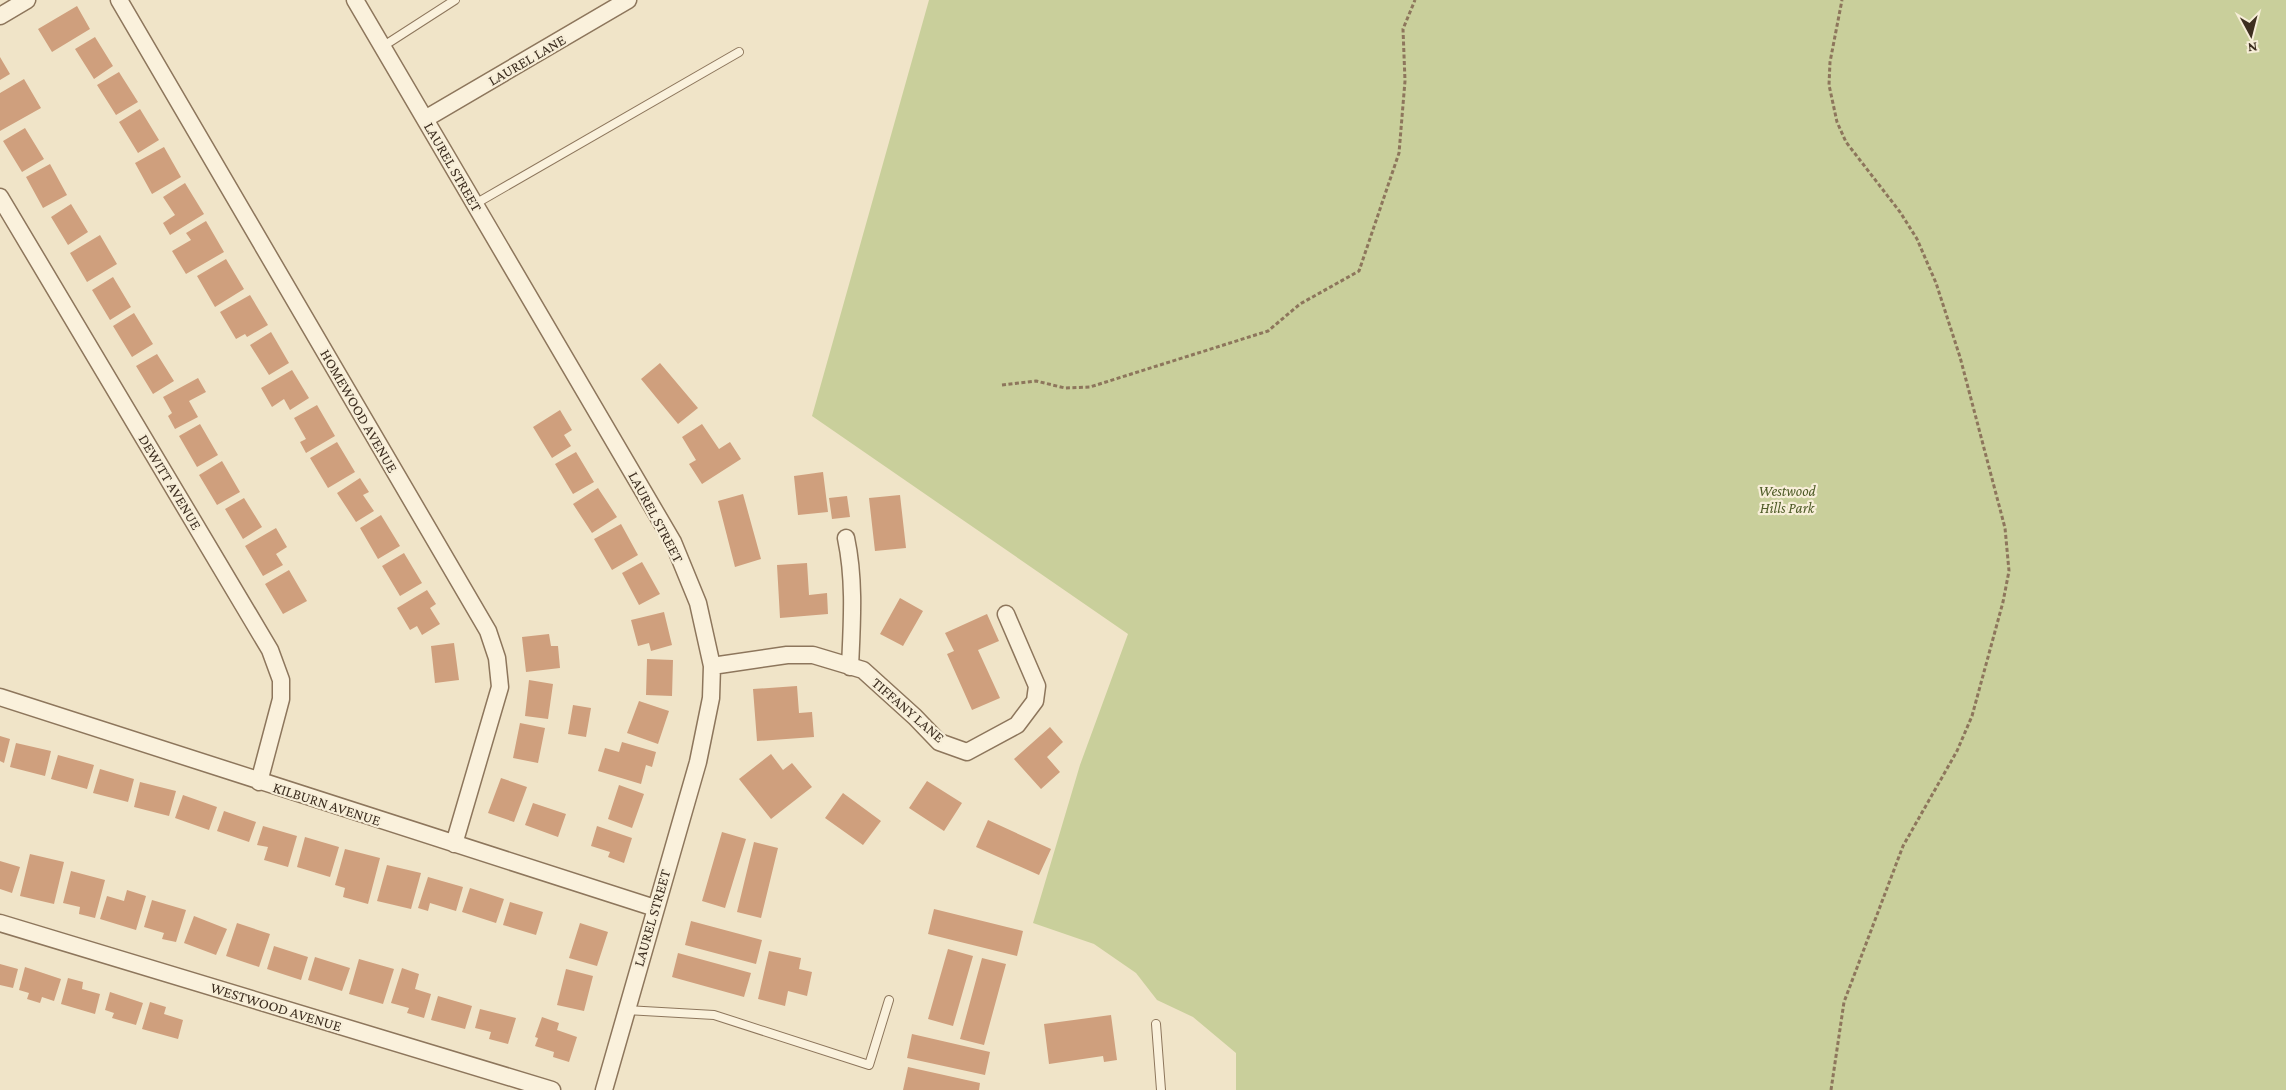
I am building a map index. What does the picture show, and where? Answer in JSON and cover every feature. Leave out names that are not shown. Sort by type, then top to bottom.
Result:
[{"type":"street","points":[[0,16],[27,0]]},
{"type":"street","name":"HOMEWOOD AVENUE","points":[[119,0],[488,631],[497,658],[500,687],[454,844]]},
{"type":"street","name":"LAUREL STREET","points":[[355,0],[673,542],[698,603],[712,666],[711,698],[698,762],[604,1090]]},
{"type":"street","name":"LAUREL LANE","points":[[425,119],[628,0]]},
{"type":"street","name":"DEWITT AVENUE","points":[[0,197],[270,650],[281,680],[281,698],[259,782]]},
{"type":"street","points":[[846,538],[852,565],[850,666]]},
{"type":"street","name":"TIFFANY LANE","points":[[712,666],[796,655],[813,655],[863,670],[915,717],[939,742],[967,752],[1017,725],[1035,701],[1037,686],[1006,614]]},
{"type":"street","name":"KILBURN AVENUE","points":[[0,697],[655,908]]},
{"type":"street","name":"WESTWOOD AVENUE","points":[[0,923],[552,1090]]},
{"type":"lane","points":[[382,46],[455,0]]},
{"type":"lane","points":[[475,204],[739,52]]},
{"type":"lane","points":[[626,1010],[714,1015],[869,1065],[889,1000]]},
{"type":"lane","points":[[1156,1024],[1161,1090]]},
{"type":"path","points":[[1002,385],[1036,381],[1065,388],[1090,387],[1268,331],[1300,304],[1359,271],[1400,153],[1405,81],[1403,29],[1415,0]]},
{"type":"path","points":[[1831,1090],[1844,1002],[1903,846],[1957,751],[1972,716],[2003,602],[2009,571],[2005,528],[1960,357],[1936,283],[1913,232],[1900,212],[1846,142],[1837,122],[1829,85],[1842,0]]},
{"type":"green space","name":"Westwood Hills Park","points":[[929,0],[2286,0],[2286,1090],[1236,1090],[1236,1053],[1193,1017],[1157,1000],[1136,973],[1094,944],[1033,923],[1080,765],[1128,634],[812,416]]},
{"type":"building","points":[[77,6],[90,29],[52,52],[38,29]]},
{"type":"building","points":[[95,37],[113,66],[94,79],[75,49]]},
{"type":"building","points":[[0,57],[10,74],[0,80]]},
{"type":"building","points":[[119,72],[138,102],[116,115],[97,85]]},
{"type":"building","points":[[24,79],[41,108],[0,131],[0,93]]},
{"type":"building","points":[[140,109],[159,140],[138,153],[119,122]]},
{"type":"building","points":[[25,128],[44,159],[22,172],[3,141]]},
{"type":"building","points":[[164,147],[181,177],[152,194],[135,163]]},
{"type":"building","points":[[50,164],[67,195],[43,208],[26,177]]},
{"type":"building","points":[[185,183],[204,214],[170,235],[163,223],[175,215],[163,197]]},
{"type":"building","points":[[71,204],[88,232],[68,245],[51,217]]},
{"type":"building","points":[[206,221],[224,252],[186,274],[172,251],[191,240],[186,233]]},
{"type":"building","points":[[100,235],[117,264],[87,282],[70,253]]},
{"type":"building","points":[[226,259],[244,289],[215,307],[197,276]]},
{"type":"building","points":[[113,277],[131,307],[110,320],[92,290]]},
{"type":"building","points":[[250,295],[268,325],[247,337],[245,334],[236,339],[220,312]]},
{"type":"building","points":[[134,313],[153,344],[132,357],[113,326]]},
{"type":"building","points":[[271,332],[289,363],[269,375],[250,345]]},
{"type":"building","points":[[157,354],[174,381],[153,394],[136,366]]},
{"type":"building","points":[[660,363],[698,408],[678,424],[641,379]]},
{"type":"building","points":[[292,370],[309,398],[290,410],[284,399],[272,407],[261,388]]},
{"type":"building","points":[[198,378],[206,392],[189,401],[198,417],[175,429],[168,416],[172,413],[163,397]]},
{"type":"building","points":[[317,405],[335,436],[306,453],[300,442],[306,439],[294,418]]},
{"type":"building","points":[[560,410],[572,430],[564,435],[571,446],[552,458],[533,427]]},
{"type":"building","points":[[200,424],[218,455],[197,467],[179,436]]},
{"type":"building","points":[[702,424],[719,449],[730,442],[741,459],[702,484],[689,464],[696,460],[682,437]]},
{"type":"building","points":[[337,442],[355,472],[328,488],[310,458]]},
{"type":"building","points":[[576,452],[594,482],[573,494],[555,464]]},
{"type":"building","points":[[222,461],[240,492],[217,505],[199,475]]},
{"type":"building","points":[[823,472],[828,512],[798,515],[794,476]]},
{"type":"building","points":[[360,478],[369,492],[363,495],[374,511],[356,522],[337,493]]},
{"type":"building","points":[[598,488],[617,517],[592,533],[573,504]]},
{"type":"building","points":[[743,494],[761,559],[735,567],[718,501]]},
{"type":"building","points":[[900,495],[906,548],[875,551],[869,498]]},
{"type":"building","points":[[847,496],[850,517],[832,519],[829,498]]},
{"type":"building","points":[[244,498],[262,527],[243,539],[225,509]]},
{"type":"building","points":[[381,515],[400,546],[378,559],[360,528]]},
{"type":"building","points":[[621,524],[638,555],[612,570],[594,539]]},
{"type":"building","points":[[276,528],[287,547],[276,554],[283,565],[263,576],[245,546]]},
{"type":"building","points":[[404,553],[422,583],[400,596],[382,566]]},
{"type":"building","points":[[642,562],[660,594],[639,605],[622,573]]},
{"type":"building","points":[[807,563],[809,595],[827,593],[828,614],[780,618],[777,565]]},
{"type":"building","points":[[289,570],[307,601],[283,614],[265,584]]},
{"type":"building","points":[[427,590],[436,604],[430,608],[440,624],[422,635],[417,626],[410,630],[397,608]]},
{"type":"building","points":[[900,598],[923,611],[903,646],[880,634]]},
{"type":"building","points":[[664,612],[672,645],[651,651],[649,643],[638,646],[631,620]]},
{"type":"building","points":[[987,614],[999,641],[978,650],[1000,698],[972,710],[947,654],[954,651],[945,633]]},
{"type":"building","points":[[549,634],[551,646],[558,646],[560,668],[526,672],[522,637]]},
{"type":"building","points":[[454,643],[459,680],[435,683],[431,646]]},
{"type":"building","points":[[647,659],[673,660],[672,696],[646,695]]},
{"type":"building","points":[[529,680],[553,684],[548,719],[525,716]]},
{"type":"building","points":[[797,686],[799,713],[812,712],[814,737],[757,741],[753,689]]},
{"type":"building","points":[[639,701],[669,711],[658,744],[627,733]]},
{"type":"building","points":[[573,705],[591,708],[586,737],[568,734]]},
{"type":"building","points":[[520,723],[545,728],[538,763],[513,758]]},
{"type":"building","points":[[1050,727],[1063,742],[1047,757],[1060,772],[1041,789],[1014,759]]},
{"type":"building","points":[[0,736],[10,739],[4,763],[0,761]]},
{"type":"building","points":[[622,742],[656,752],[652,767],[646,765],[641,784],[598,771],[605,748],[619,752]]},
{"type":"building","points":[[16,743],[51,751],[45,776],[10,767]]},
{"type":"building","points":[[771,754],[783,770],[792,763],[812,787],[771,819],[739,779]]},
{"type":"building","points":[[58,755],[94,765],[87,789],[51,779]]},
{"type":"building","points":[[100,769],[134,779],[128,802],[93,793]]},
{"type":"building","points":[[501,778],[527,787],[514,822],[488,813]]},
{"type":"building","points":[[927,781],[962,803],[944,831],[909,808]]},
{"type":"building","points":[[140,782],[176,791],[169,816],[134,807]]},
{"type":"building","points":[[619,785],[644,794],[632,828],[608,819]]},
{"type":"building","points":[[843,793],[881,821],[863,845],[825,818]]},
{"type":"building","points":[[183,795],[217,807],[209,830],[175,818]]},
{"type":"building","points":[[533,803],[566,814],[558,837],[525,825]]},
{"type":"building","points":[[224,811],[256,822],[249,842],[217,831]]},
{"type":"building","points":[[988,820],[1051,849],[1039,875],[976,847]]},
{"type":"building","points":[[263,826],[297,836],[288,867],[264,860],[268,847],[257,845]]},
{"type":"building","points":[[597,826],[632,838],[624,863],[608,857],[610,852],[591,846]]},
{"type":"building","points":[[722,832],[746,839],[725,908],[702,901]]},
{"type":"building","points":[[305,837],[339,847],[330,877],[297,867]]},
{"type":"building","points":[[754,842],[778,848],[761,918],[737,912]]},
{"type":"building","points":[[345,849],[380,858],[368,904],[343,897],[345,888],[335,885]]},
{"type":"building","points":[[30,854],[64,862],[54,904],[20,896]]},
{"type":"building","points":[[0,861],[20,867],[12,893],[0,889]]},
{"type":"building","points":[[387,865],[421,873],[411,909],[377,901]]},
{"type":"building","points":[[71,871],[105,880],[95,918],[79,914],[80,907],[63,903]]},
{"type":"building","points":[[428,877],[463,887],[456,911],[430,903],[428,911],[418,908]]},
{"type":"building","points":[[470,888],[504,899],[496,923],[462,912]]},
{"type":"building","points":[[127,890],[146,896],[136,930],[100,919],[107,896],[124,901]]},
{"type":"building","points":[[152,900],[186,910],[176,942],[162,939],[164,933],[144,927]]},
{"type":"building","points":[[510,902],[543,912],[536,935],[503,925]]},
{"type":"building","points":[[934,909],[1023,931],[1017,956],[928,934]]},
{"type":"building","points":[[194,916],[227,929],[216,955],[184,943]]},
{"type":"building","points":[[691,921],[762,940],[756,964],[685,945]]},
{"type":"building","points":[[237,923],[270,934],[259,967],[226,956]]},
{"type":"building","points":[[580,923],[608,932],[597,966],[569,958]]},
{"type":"building","points":[[274,946],[308,957],[301,980],[267,969]]},
{"type":"building","points":[[948,949],[973,956],[953,1026],[928,1019]]},
{"type":"building","points":[[769,951],[801,958],[799,969],[812,972],[807,996],[788,991],[785,1006],[758,999]]},
{"type":"building","points":[[678,953],[751,973],[744,997],[672,977]]},
{"type":"building","points":[[315,957],[350,968],[342,991],[308,980]]},
{"type":"building","points":[[982,958],[1006,964],[984,1045],[960,1039]]},
{"type":"building","points":[[359,959],[394,969],[383,1004],[349,994]]},
{"type":"building","points":[[0,964],[18,969],[13,988],[0,985]]},
{"type":"building","points":[[25,967],[61,979],[54,1001],[42,997],[40,1003],[27,999],[29,993],[19,990]]},
{"type":"building","points":[[402,968],[419,974],[415,989],[431,994],[424,1018],[407,1013],[409,1008],[391,1003]]},
{"type":"building","points":[[566,969],[593,976],[584,1011],[557,1005]]},
{"type":"building","points":[[68,978],[83,982],[82,989],[100,994],[95,1014],[61,1004]]},
{"type":"building","points":[[110,992],[143,1003],[136,1025],[112,1018],[114,1013],[105,1010]]},
{"type":"building","points":[[438,996],[472,1006],[465,1029],[431,1020]]},
{"type":"building","points":[[150,1002],[166,1007],[164,1014],[183,1020],[178,1039],[142,1029]]},
{"type":"building","points":[[480,1009],[516,1018],[508,1044],[489,1039],[491,1032],[475,1028]]},
{"type":"building","points":[[1111,1015],[1117,1060],[1104,1062],[1103,1056],[1049,1064],[1044,1024]]},
{"type":"building","points":[[542,1017],[559,1023],[557,1030],[577,1037],[569,1062],[553,1057],[554,1052],[535,1046],[538,1038],[535,1037]]},
{"type":"building","points":[[912,1034],[990,1052],[985,1075],[907,1058]]},
{"type":"building","points":[[908,1067],[980,1083],[979,1090],[903,1090]]}]
